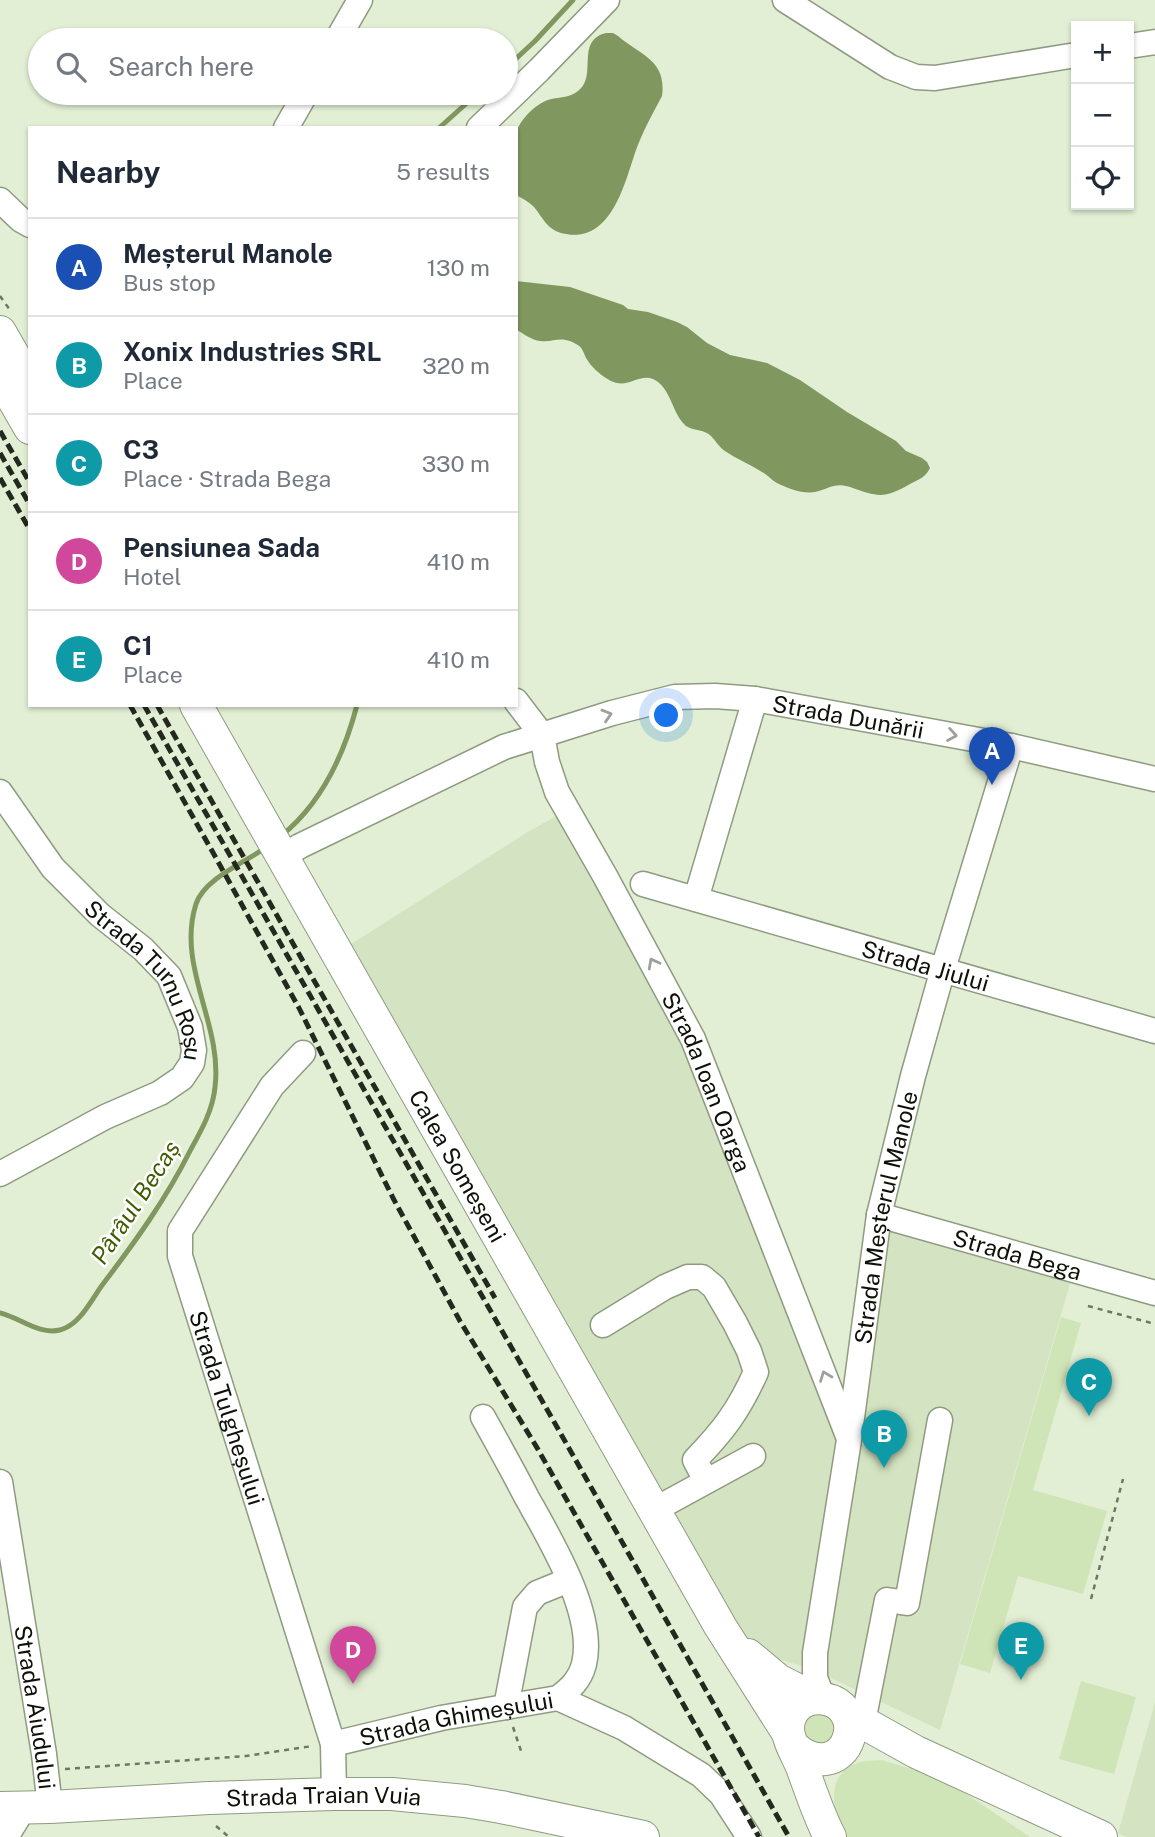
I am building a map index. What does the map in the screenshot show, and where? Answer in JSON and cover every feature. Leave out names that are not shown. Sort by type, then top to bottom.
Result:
[{"type":"main road","points":[[0,332],[20,377],[28,418]]},
{"type":"main road","name":"Calea Someșeni","points":[[197,707],[720,1626],[791,1740],[818,1813],[830,1837]]},
{"type":"main road","name":"Calea Someșeni","points":[[720,1626],[767,1672],[916,1752],[997,1791]]},
{"type":"main road","points":[[836,1837],[827,1801],[838,1753],[847,1742],[850,1722],[836,1708],[804,1701],[797,1707],[791,1715],[791,1740],[800,1753],[816,1760],[838,1753],[880,1748],[916,1752]]},
{"type":"main road","points":[[997,1791],[1057,1837]]},
{"type":"main road","points":[[997,1791],[1101,1837]]},
{"type":"main road","name":"Strada Traian Vuia","points":[[25,1808],[209,1798],[392,1794],[501,1807],[643,1837]]},
{"type":"street","points":[[344,28],[360,0]]},
{"type":"street","points":[[518,90],[607,0]]},
{"type":"street","points":[[785,0],[890,67],[916,77],[935,78],[1071,56]]},
{"type":"street","points":[[1134,45],[1155,42]]},
{"type":"street","points":[[287,126],[299,105]]},
{"type":"street","points":[[481,126],[502,105]]},
{"type":"street","points":[[0,200],[28,224]]},
{"type":"street","name":"Strada Dunării","points":[[275,846],[300,846],[504,747],[612,713],[675,697],[715,695],[755,699],[1011,746],[1155,779]]},
{"type":"street","points":[[696,899],[755,699]]},
{"type":"street","points":[[518,704],[542,735]]},
{"type":"street","name":"Strada Ioan Oarga","points":[[542,735],[557,792],[606,876],[693,1039],[849,1440]]},
{"type":"street","name":"Strada Meșterul Manole","points":[[836,1708],[815,1678],[815,1653],[849,1440],[879,1215],[943,969],[1011,746]]},
{"type":"street","name":"Strada Turnu Roșu","points":[[0,792],[53,868],[100,915],[143,948],[169,976],[190,1027],[194,1050],[192,1063],[181,1078],[160,1093],[105,1116],[0,1174]]},
{"type":"street","name":"Strada Jiului","points":[[643,884],[1155,1031]]},
{"type":"street","name":"Strada Tulgheșului","points":[[303,1053],[272,1086],[180,1231],[180,1256],[333,1744],[334,1794]]},
{"type":"street","name":"Strada Bega","points":[[879,1215],[1155,1293]]},
{"type":"street","points":[[603,1325],[665,1287],[688,1277],[702,1277],[714,1287],[749,1351],[756,1371],[743,1400],[721,1433],[695,1460],[706,1481]]},
{"type":"street","name":"Strada Ghimeșului","points":[[333,1744],[440,1718],[558,1698],[578,1680],[584,1666],[586,1650],[583,1620],[569,1580],[484,1417]]},
{"type":"street","points":[[836,1708],[887,1600],[907,1603],[940,1420]]},
{"type":"street","points":[[654,1510],[753,1456]]},
{"type":"street","name":"Strada Aiudului","points":[[0,1482],[46,1771],[25,1808]]},
{"type":"street","points":[[506,1707],[524,1607],[537,1593],[569,1580]]},
{"type":"street","points":[[558,1698],[624,1728],[701,1775],[721,1794],[749,1837]]},
{"type":"street","points":[[6,1837],[25,1808]]},
{"type":"path","points":[[1088,1306],[1155,1324]]},
{"type":"path","points":[[1091,1599],[1123,1479]]},
{"type":"path","points":[[506,1707],[522,1754]]},
{"type":"path","points":[[46,1771],[246,1756],[333,1744]]},
{"type":"path","points":[[216,1826],[229,1837]]},
{"type":"shaded area","points":[[613,33],[650,60],[660,74],[662,96],[642,136],[613,210],[604,222],[592,230],[578,235],[561,233],[549,226],[532,205],[518,196],[518,128],[539,105],[570,95],[582,87],[586,80],[589,49],[597,37]]},
{"type":"shaded area","points":[[518,281],[570,287],[628,309],[648,312],[687,327],[707,343],[730,355],[767,363],[800,380],[896,441],[906,451],[922,458],[930,468],[919,480],[887,494],[868,493],[840,485],[820,491],[796,491],[734,457],[708,434],[686,426],[677,415],[664,388],[653,379],[613,382],[593,368],[576,344],[566,340],[537,340],[518,330]]},
{"type":"shaded area","points":[[567,810],[693,1039],[849,1438],[879,1215],[1074,1270],[940,1730],[814,1670],[769,1656],[742,1637],[348,946]]},
{"type":"shaded area","points":[[1061,1317],[1081,1323],[1033,1490],[1107,1511],[1083,1594],[1018,1576],[990,1673],[960,1664]]},
{"type":"shaded area","points":[[1081,1681],[1136,1697],[1114,1774],[1059,1759]]},
{"type":"shaded area","points":[[1155,1702],[1155,1837],[1126,1837],[1118,1833]]},
{"type":"shaded area","points":[[825,1704],[843,1738],[808,1752],[796,1716]]},
{"type":"shaded area","points":[[882,1760],[953,1785],[1030,1837],[844,1837],[834,1805],[836,1784],[840,1775],[862,1761]]},
{"type":"waterway","name":"Pârâul Becaș","points":[[518,57],[573,0]]},
{"type":"waterway","name":"Pârâul Becaș","points":[[441,126],[465,105]]},
{"type":"waterway","name":"Pârâul Becaș","points":[[281,836],[308,809],[330,777],[356,707]]},
{"type":"waterway","name":"Pârâul Becaș","points":[[0,1313],[44,1330],[60,1330],[73,1323],[138,1236],[181,1169],[206,1120],[215,1087],[213,1041],[195,973],[192,950],[191,927],[196,904],[200,895],[216,879],[265,848]]},
{"type":"railway","points":[[0,431],[28,480]]},
{"type":"railway","points":[[0,453],[28,502]]},
{"type":"railway","points":[[0,478],[28,527]]},
{"type":"railway","points":[[131,707],[299,1008],[393,1198],[460,1321],[536,1446],[759,1837]]},
{"type":"railway","points":[[145,707],[789,1837]]},
{"type":"railway","points":[[158,707],[495,1298]]},
{"type":"place","name":"Meșterul Manole","points":[[992,785]]},
{"type":"place","name":"C3","points":[[1089,1416]]},
{"type":"place","name":"Xonix Industries SRL","points":[[884,1468]]},
{"type":"place","name":"C1","points":[[1021,1680]]},
{"type":"place","name":"Pensiunea Sada","points":[[353,1684]]}]
